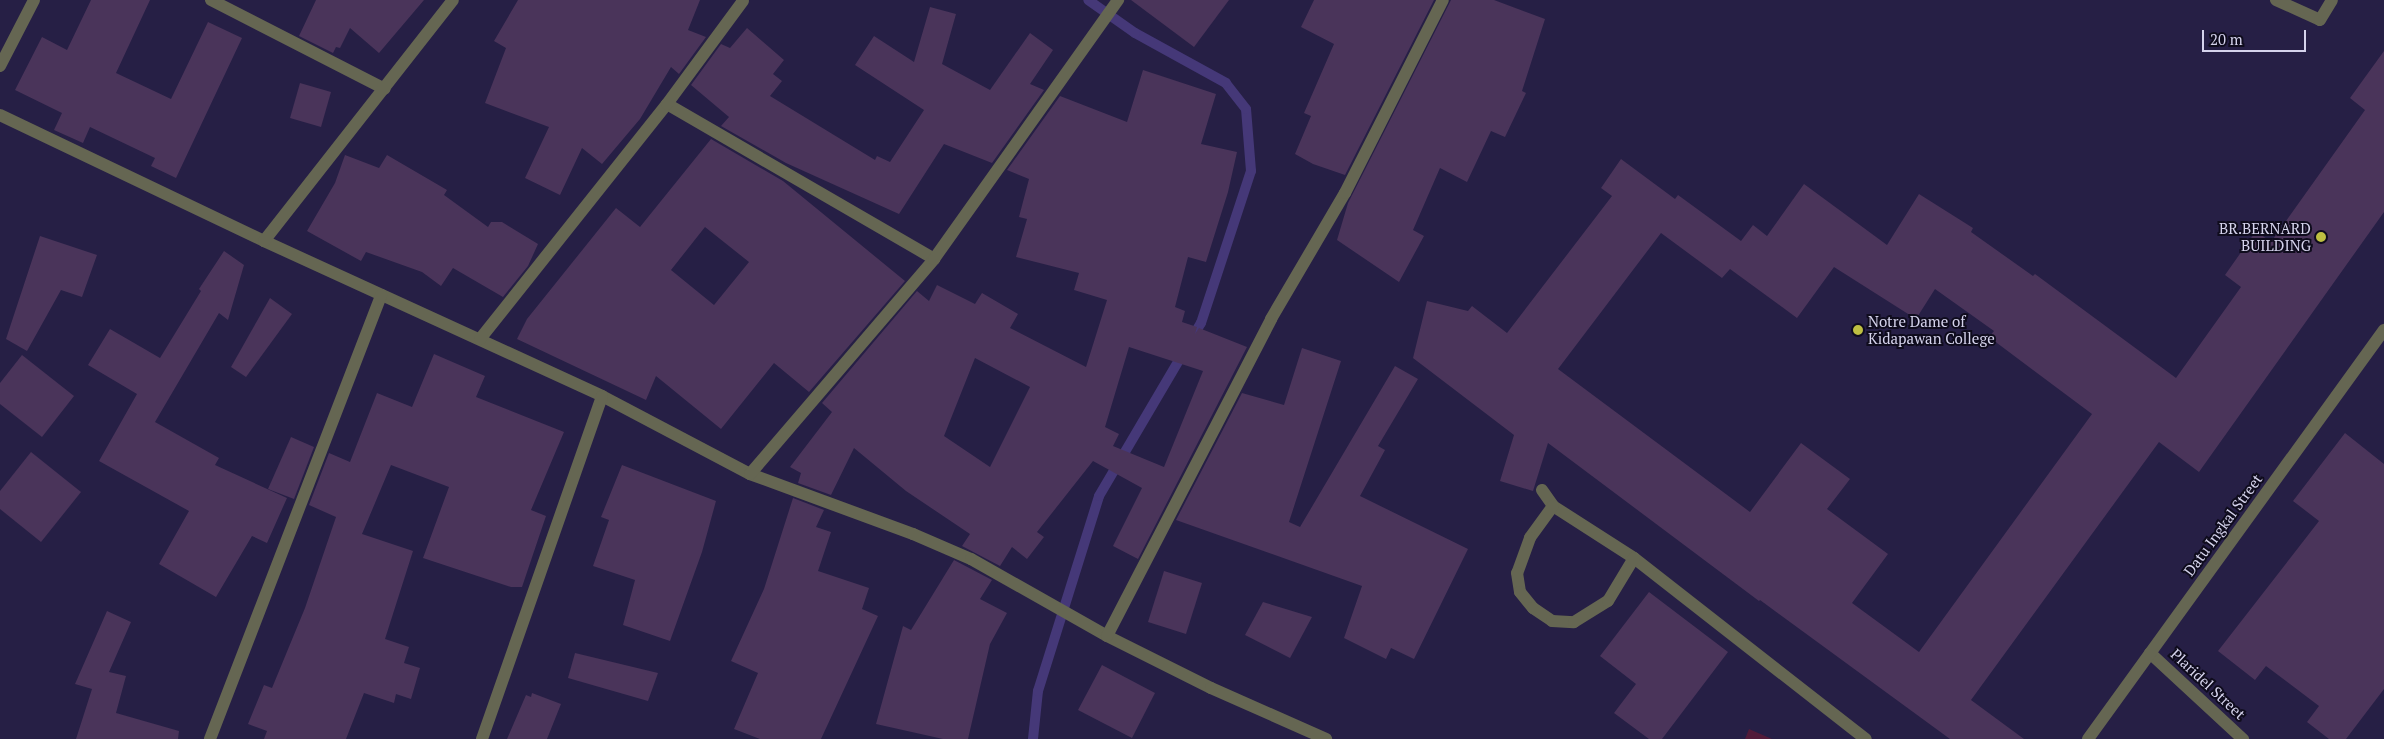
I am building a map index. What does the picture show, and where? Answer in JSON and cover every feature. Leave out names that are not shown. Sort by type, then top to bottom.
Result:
[{"type":"street","points":[[0,66],[34,0]]},
{"type":"street","points":[[211,0],[385,89]]},
{"type":"street","points":[[264,241],[453,0]]},
{"type":"street","points":[[750,474],[934,259],[1118,0]]},
{"type":"street","points":[[1107,636],[1271,319],[1345,193],[1443,0]]},
{"type":"street","points":[[2276,0],[2320,20],[2332,0]]},
{"type":"street","points":[[480,339],[667,104],[743,1]]},
{"type":"street","points":[[667,104],[934,259]]},
{"type":"street","points":[[0,115],[264,241],[602,396],[750,474],[913,534],[971,559],[1107,636],[1212,688],[1326,739]]},
{"type":"street","points":[[210,739],[381,294]]},
{"type":"street","name":"Datu Ingkal Street","points":[[2088,739],[2384,330]]},
{"type":"street","points":[[482,739],[602,396]]},
{"type":"street","points":[[1542,490],[1553,506],[1634,558],[1866,739]]},
{"type":"street","points":[[1553,506],[1530,538],[1517,573],[1520,592],[1533,608],[1552,621],[1574,622],[1608,601],[1634,558]]},
{"type":"street","name":"Plaridel Street","points":[[2150,653],[2243,739]]},
{"type":"shaded area","points":[[1749,729],[1772,739],[1745,739]]},
{"type":"building","points":[[91,0],[150,0],[116,73],[171,99],[208,22],[242,38],[176,178],[151,166],[155,158],[90,127],[83,143],[54,130],[62,113],[15,90],[42,37],[67,50]]},
{"type":"building","points":[[316,0],[424,0],[379,53],[350,28],[340,48],[336,47],[333,53],[299,36]]},
{"type":"building","points":[[518,0],[700,0],[688,30],[706,37],[679,74],[671,67],[640,119],[602,164],[582,148],[560,195],[525,178],[549,127],[485,103],[506,48],[494,41]]},
{"type":"building","points":[[1131,0],[1229,0],[1194,47]]},
{"type":"building","points":[[1314,0],[1434,0],[1345,175],[1313,164],[1295,154],[1311,116],[1304,113],[1334,44],[1301,27]]},
{"type":"building","points":[[1451,0],[1494,0],[1545,19],[1522,91],[1526,93],[1505,137],[1491,131],[1467,182],[1440,168],[1413,230],[1424,236],[1399,282],[1337,240],[1348,203]]},
{"type":"building","points":[[930,7],[956,14],[942,64],[990,90],[1030,33],[1053,50],[1030,84],[1044,90],[992,163],[944,144],[899,214],[786,163],[721,126],[729,117],[691,85],[721,44],[730,48],[747,28],[784,60],[773,74],[782,81],[770,96],[875,160],[877,156],[890,162],[924,110],[855,65],[874,36],[914,62]]},
{"type":"building","points":[[2384,51],[2384,212],[2199,472],[2159,442],[1971,700],[2024,739],[1950,739],[1759,601],[1548,443],[1533,491],[1500,481],[1514,435],[1413,358],[1427,301],[1468,311],[1472,306],[1507,333],[1612,196],[1601,188],[1621,159],[1675,199],[1678,195],[1741,241],[1753,225],[1767,236],[1804,184],[1887,245],[1919,194],[1973,228],[1971,232],[2033,276],[2035,274],[2176,378],[2241,287],[2225,275],[2256,231],[2271,242],[2365,110],[2350,98]],"holes":[[[1661,233],[1722,278],[1730,269],[1797,318],[1834,267],[1916,319],[1935,289],[1994,331],[1989,337],[2092,414],[1919,652],[1852,603],[1888,554],[1827,509],[1850,479],[1801,443],[1750,512],[1558,369]]]},
{"type":"building","points":[[1143,70],[1216,94],[1201,144],[1237,152],[1228,192],[1206,262],[1188,257],[1175,307],[1185,311],[1182,322],[1197,327],[1195,334],[1199,328],[1247,347],[1138,559],[1113,546],[1142,488],[1093,461],[1037,532],[1044,537],[1027,559],[1012,547],[1000,566],[962,546],[970,534],[906,491],[854,448],[831,495],[798,483],[801,473],[790,467],[832,412],[822,403],[917,291],[929,301],[937,285],[975,304],[982,293],[1018,314],[1010,328],[1086,367],[1107,300],[1074,290],[1079,273],[1016,257],[1027,219],[1019,217],[1029,179],[1007,170],[1060,96],[1127,122]],"holes":[[[1129,347],[1203,371],[1164,467],[1113,446],[1119,434],[1105,427]],[[975,358],[1030,387],[990,467],[944,436]]]},
{"type":"building","points":[[300,83],[331,92],[321,127],[290,118]]},
{"type":"building","points":[[711,139],[783,181],[905,281],[809,392],[774,363],[721,429],[656,376],[646,400],[517,339],[527,319],[616,208],[640,227]],"holes":[[[705,227],[749,262],[714,305],[671,270]]]},
{"type":"building","points":[[345,155],[379,168],[387,155],[447,190],[444,195],[488,227],[491,222],[502,222],[538,244],[528,266],[503,297],[453,268],[441,286],[422,272],[366,252],[361,261],[307,231],[335,183]]},
{"type":"building","points":[[40,236],[97,255],[82,297],[61,290],[27,351],[6,339]]},
{"type":"building","points":[[224,251],[244,265],[228,320],[219,313],[155,422],[219,458],[215,465],[287,498],[267,543],[252,536],[216,597],[159,564],[189,511],[99,461],[137,394],[88,365],[110,329],[160,358],[201,291],[199,289]]},
{"type":"building","points":[[270,298],[292,314],[246,377],[231,367]]},
{"type":"building","points":[[1302,348],[1341,361],[1289,522],[1300,527],[1395,366],[1418,379],[1378,446],[1385,450],[1360,496],[1468,549],[1414,659],[1391,648],[1386,659],[1344,638],[1362,586],[1176,520],[1242,393],[1284,405]]},
{"type":"building","points":[[434,354],[485,376],[476,397],[564,432],[531,510],[546,516],[522,587],[511,587],[423,558],[449,487],[391,465],[362,534],[413,551],[385,639],[409,647],[404,663],[420,668],[411,699],[396,694],[394,703],[364,693],[346,739],[264,739],[267,731],[248,724],[264,685],[272,688],[305,608],[336,517],[309,505],[329,453],[350,462],[377,393],[412,407]]},
{"type":"building","points":[[22,355],[74,396],[42,437],[0,404],[0,383]]},
{"type":"building","points":[[2345,433],[2384,464],[2384,689],[2346,739],[2329,739],[2307,722],[2319,706],[2266,666],[2255,680],[2218,651],[2319,521],[2293,501]]},
{"type":"building","points":[[291,437],[314,447],[294,499],[268,489]]},
{"type":"building","points":[[31,452],[81,492],[41,542],[0,509],[0,491]]},
{"type":"building","points":[[622,465],[716,501],[702,552],[670,641],[623,625],[635,580],[593,566],[609,520],[601,517]]},
{"type":"building","points":[[793,498],[824,510],[816,527],[831,532],[818,571],[869,588],[862,609],[878,616],[821,739],[760,739],[734,729],[758,673],[731,661],[764,589]]},
{"type":"building","points":[[954,560],[992,580],[980,599],[1007,613],[990,644],[968,739],[943,739],[876,724],[903,626],[911,630]]},
{"type":"building","points":[[1164,571],[1202,583],[1186,634],[1148,622]]},
{"type":"building","points":[[1649,592],[1728,652],[1662,739],[1649,739],[1614,713],[1636,684],[1600,656]]},
{"type":"building","points":[[1263,602],[1312,617],[1290,658],[1245,635]]},
{"type":"building","points":[[107,611],[131,622],[109,672],[126,676],[116,713],[179,731],[178,739],[76,739],[92,689],[75,684]]},
{"type":"building","points":[[575,653],[658,673],[648,701],[568,678]]},
{"type":"building","points":[[1102,665],[1155,693],[1132,738],[1078,710]]},
{"type":"building","points":[[532,693],[561,704],[547,739],[507,739],[526,695],[531,697]]},
{"type":"waterway","points":[[1033,739],[1038,691],[1099,496],[1201,323],[1251,171],[1246,109],[1226,83],[1135,33],[1088,0]]},
{"type":"place","name":"BR.BERNARD BUILDING","points":[[2321,237]]},
{"type":"place","name":"Notre Dame of Kidapawan College","points":[[1858,330]]}]
